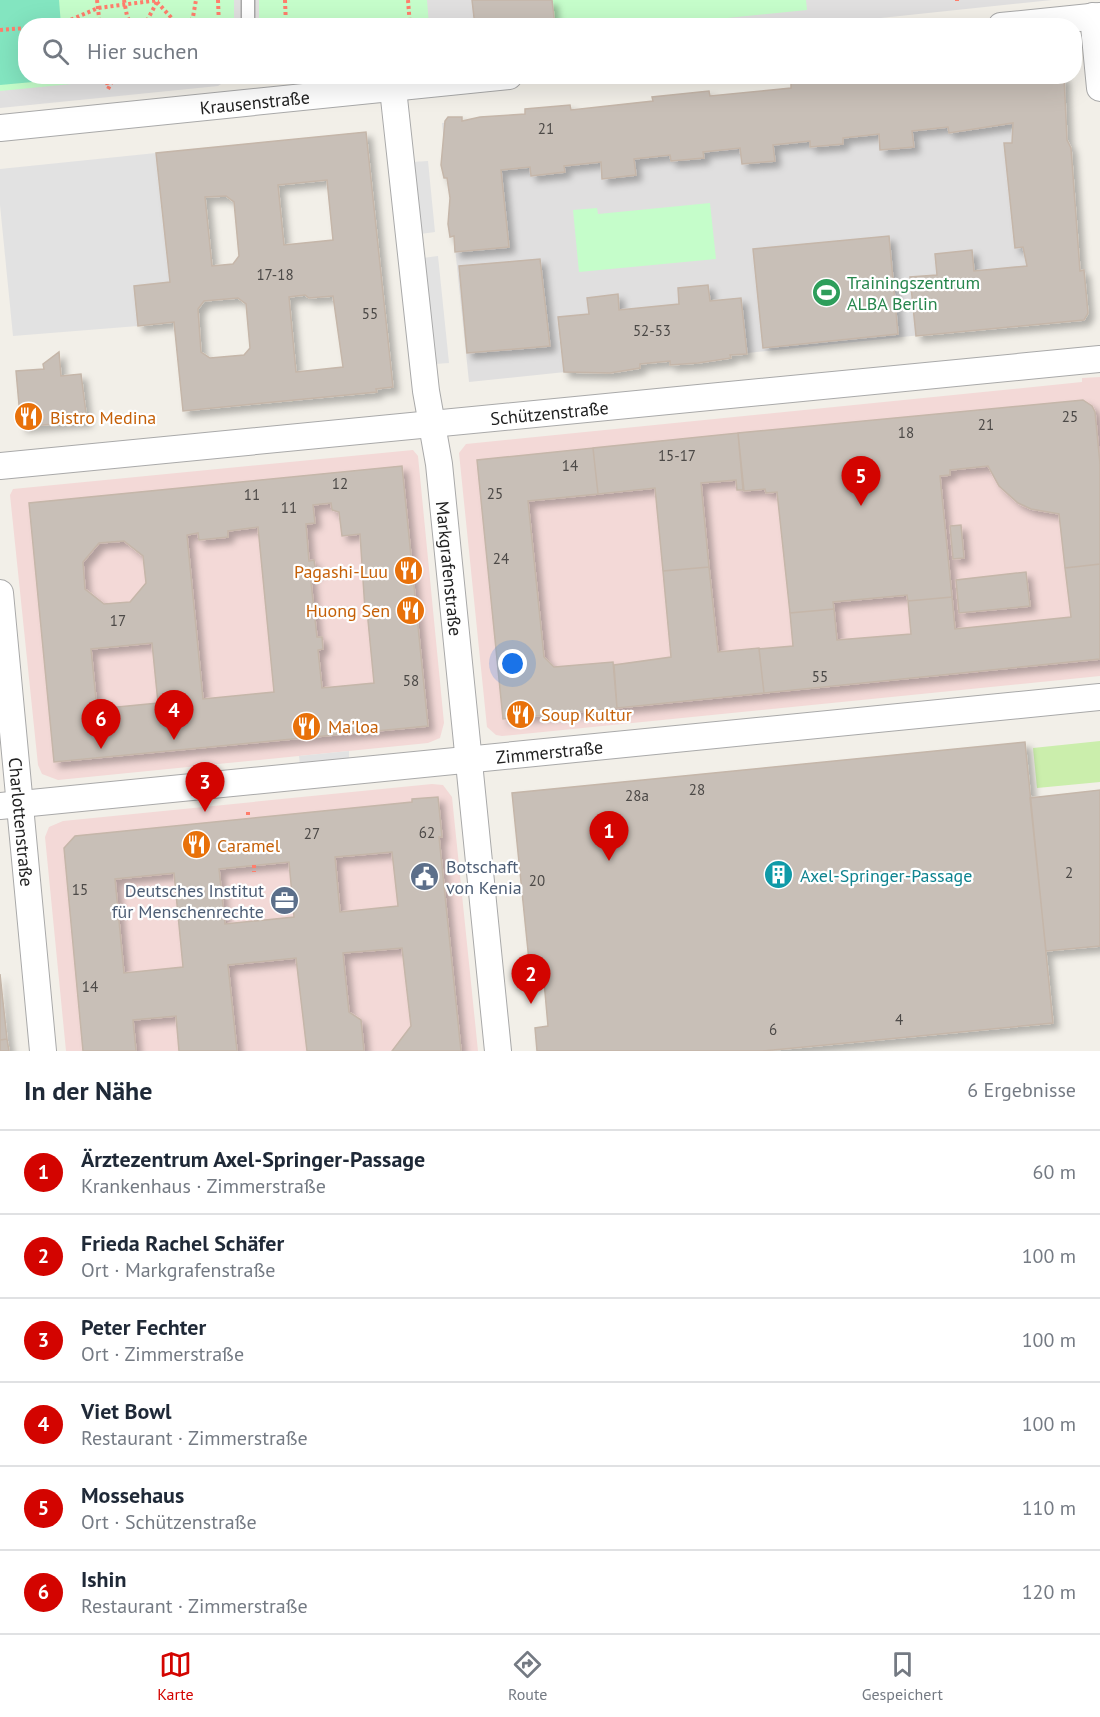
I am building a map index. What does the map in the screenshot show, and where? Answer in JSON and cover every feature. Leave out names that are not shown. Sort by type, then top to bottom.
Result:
[{"type":"street","points":[[1077,18],[1096,16],[1100,88]]},
{"type":"street","name":"Krausenstraße","points":[[0,128],[438,84]]},
{"type":"street","name":"Markgrafenstraße","points":[[393,89],[432,424],[439,464],[498,1051]]},
{"type":"street","name":"Schützenstraße","points":[[0,466],[1100,359]]},
{"type":"street","name":"Charlottenstraße","points":[[0,593],[10,805],[43,1051]]},
{"type":"street","name":"Zimmerstraße","points":[[10,805],[1100,697]]},
{"type":"lane","points":[[248,0],[248,18]]},
{"type":"path","points":[[97,0],[99,18]]},
{"type":"path","points":[[192,18],[196,0]]},
{"type":"path","points":[[218,0],[219,18]]},
{"type":"path","points":[[285,0],[286,18]]},
{"type":"path","points":[[408,0],[409,18]]},
{"type":"path","points":[[75,18],[98,8],[124,3],[158,1]]},
{"type":"path","points":[[148,18],[158,1]]},
{"type":"path","points":[[158,1],[172,18]]},
{"type":"path","points":[[124,3],[129,18]]},
{"type":"path","points":[[0,30],[18,29]]},
{"type":"path","points":[[248,812],[248,818]]},
{"type":"path","points":[[254,865],[254,872]]},
{"type":"shaded area","points":[[0,0],[1052,0],[881,18],[18,18],[18,84],[221,84],[0,108]]},
{"type":"shaded area","points":[[833,84],[1062,84],[1085,318],[469,382],[442,123]]},
{"type":"shaded area","points":[[156,153],[170,282],[134,286],[138,326],[13,336],[0,205],[0,169]]},
{"type":"shaded area","points":[[428,161],[435,232],[420,234],[412,162]]},
{"type":"shaded area","points":[[438,256],[449,363],[435,364],[423,258]]},
{"type":"shaded area","points":[[1100,377],[1100,676],[502,736],[496,735],[487,727],[459,453],[466,444],[1082,382],[1082,378]]},
{"type":"shaded area","points":[[413,450],[418,456],[444,723],[440,738],[428,743],[58,780],[42,774],[38,765],[10,495],[13,489]]},
{"type":"shaded area","points":[[349,751],[349,760],[300,765],[299,756]]},
{"type":"shaded area","points":[[432,784],[443,785],[452,797],[478,1051],[66,1051],[45,837],[49,827],[63,821]]},
{"type":"green space","points":[[0,0],[234,0],[234,18],[18,18],[18,84],[72,84],[0,91]]},
{"type":"green space","points":[[0,0],[59,0],[60,18],[18,18],[18,83],[0,85]]},
{"type":"green space","points":[[259,0],[427,0],[428,18],[259,18]]},
{"type":"green space","points":[[552,0],[806,0],[807,10],[728,18],[554,18]]},
{"type":"green space","points":[[710,203],[716,259],[579,272],[573,210],[597,208],[598,214]]},
{"type":"green space","points":[[1100,741],[1100,782],[1037,788],[1033,748]]},
{"type":"building","points":[[472,0],[552,0],[554,18],[474,18]]},
{"type":"building","points":[[791,84],[1064,84],[1067,140],[1071,148],[1080,271],[1084,270],[1088,313],[1084,320],[916,336],[910,277],[937,275],[935,254],[972,250],[974,271],[1027,266],[1023,247],[1015,248],[1004,143],[1012,143],[1013,123],[949,133],[948,127],[912,131],[914,147],[880,150],[879,134],[843,138],[843,144],[810,147],[810,141],[773,145],[775,161],[742,164],[740,148],[703,152],[704,158],[671,161],[670,155],[634,159],[636,175],[602,179],[601,162],[564,166],[565,172],[531,176],[530,167],[501,170],[509,247],[455,252],[454,236],[450,237],[448,224],[450,198],[447,178],[444,178],[441,165],[445,121],[448,117],[462,117],[462,121],[480,117],[525,114],[525,109],[570,105],[571,110],[653,101],[652,97],[709,91],[710,96],[791,88]]},
{"type":"building","points":[[366,132],[393,387],[376,389],[377,392],[183,411],[174,322],[138,326],[134,286],[170,282],[156,153]],"holes":[[[327,180],[333,240],[284,245],[278,185]],[[226,196],[234,202],[239,256],[233,264],[212,266],[205,197]],[[333,296],[343,367],[296,372],[289,297]],[[238,298],[246,304],[250,348],[244,355],[210,358],[201,352],[198,309],[204,301]]]},
{"type":"building","name":"Trainingszentrum ALBA Berlin","points":[[889,236],[898,334],[763,348],[753,249]]},
{"type":"building","points":[[540,259],[550,346],[467,353],[459,266]]},
{"type":"building","points":[[708,285],[710,301],[741,298],[747,354],[730,355],[731,358],[698,363],[670,365],[670,361],[640,364],[640,368],[610,373],[564,372],[558,317],[589,314],[587,298],[618,294],[619,310],[679,304],[678,288]]},
{"type":"building","points":[[59,352],[61,376],[81,374],[87,421],[21,427],[16,371],[44,369],[43,364]]},
{"type":"building","points":[[1083,400],[1092,406],[1095,412],[1100,464],[1100,564],[1065,568],[1059,514],[1031,509],[1018,503],[999,486],[988,466],[950,470],[950,475],[940,476],[952,597],[908,601],[907,595],[833,602],[834,609],[790,613],[777,492],[766,493],[765,489],[744,491],[738,433]]},
{"type":"building","points":[[738,433],[743,490],[737,490],[736,480],[701,483],[709,567],[663,571],[655,488],[598,494],[593,448]]},
{"type":"building","points":[[593,448],[598,494],[528,501],[544,657],[554,667],[613,662],[617,708],[503,719],[477,460]]},
{"type":"building","points":[[402,466],[428,726],[54,762],[29,503]],"holes":[[[331,503],[332,510],[339,512],[342,536],[360,534],[365,610],[367,610],[374,683],[322,688],[318,650],[323,649],[322,637],[317,637],[310,573],[316,573],[314,560],[309,561],[306,524],[315,523],[313,505]],[[258,527],[274,692],[203,699],[187,535],[198,533],[199,540],[228,537],[228,531]],[[124,541],[143,556],[146,583],[130,602],[104,604],[85,589],[83,562],[99,543]],[[152,643],[158,703],[97,709],[91,649]]]},
{"type":"building","points":[[961,525],[964,558],[953,559],[950,526]]},
{"type":"building","points":[[1100,564],[1100,659],[764,693],[759,649],[793,646],[790,613],[834,609],[837,640],[911,634],[908,601],[952,597],[955,629],[1071,617],[1065,568]]},
{"type":"building","points":[[709,567],[718,652],[759,648],[764,693],[617,708],[614,665],[671,657],[663,571]]},
{"type":"building","points":[[1026,572],[1030,606],[959,613],[956,580]]},
{"type":"building","name":"Axel-Springer-Passage","points":[[1025,742],[1053,1023],[763,1051],[537,1051],[535,1028],[548,1026],[542,959],[529,961],[512,793]]},
{"type":"building","points":[[1100,790],[1100,946],[1046,951],[1030,798]]},
{"type":"building","points":[[438,797],[442,837],[439,837],[461,1051],[392,1051],[411,1026],[402,948],[343,953],[349,1012],[361,1020],[364,1051],[307,1051],[296,958],[228,965],[237,1051],[179,1051],[176,1016],[133,1020],[136,1051],[83,1051],[64,848],[75,836],[412,802],[412,799]],"holes":[[[392,852],[398,906],[340,912],[335,857]],[[289,862],[294,917],[225,924],[219,869]],[[174,873],[183,967],[124,973],[115,879]]]},
{"type":"building","points":[[0,974],[7,1039],[0,1040]]},
{"type":"building","points":[[7,1039],[9,1051],[0,1051],[0,1040]]},
{"type":"place","name":"Trainingszentrum ALBA Berlin","points":[[826,292]]},
{"type":"place","name":"Bistro Medina","points":[[29,417]]},
{"type":"place","name":"Mossehaus","points":[[861,506]]},
{"type":"place","name":"Pagashi-Luu","points":[[409,571]]},
{"type":"place","name":"Huong Sen","points":[[411,610]]},
{"type":"place","name":"Soup Kultur","points":[[520,714]]},
{"type":"place","name":"Ma'loa","points":[[307,726]]},
{"type":"place","name":"Viet Bowl","points":[[174,740]]},
{"type":"place","name":"Ishin","points":[[101,749]]},
{"type":"place","name":"Peter Fechter","points":[[205,812]]},
{"type":"place","name":"Caramel","points":[[196,845]]},
{"type":"place","name":"Ärztezentrum Axel-Springer-Passage","points":[[609,861]]},
{"type":"place","name":"Axel-Springer-Passage","points":[[779,875]]},
{"type":"place","name":"Botschaft von Kenia","points":[[425,876]]},
{"type":"place","name":"Deutsches Institut für Menschenrechte","points":[[285,900]]},
{"type":"place","name":"Frieda Rachel Schäfer","points":[[531,1004]]}]
